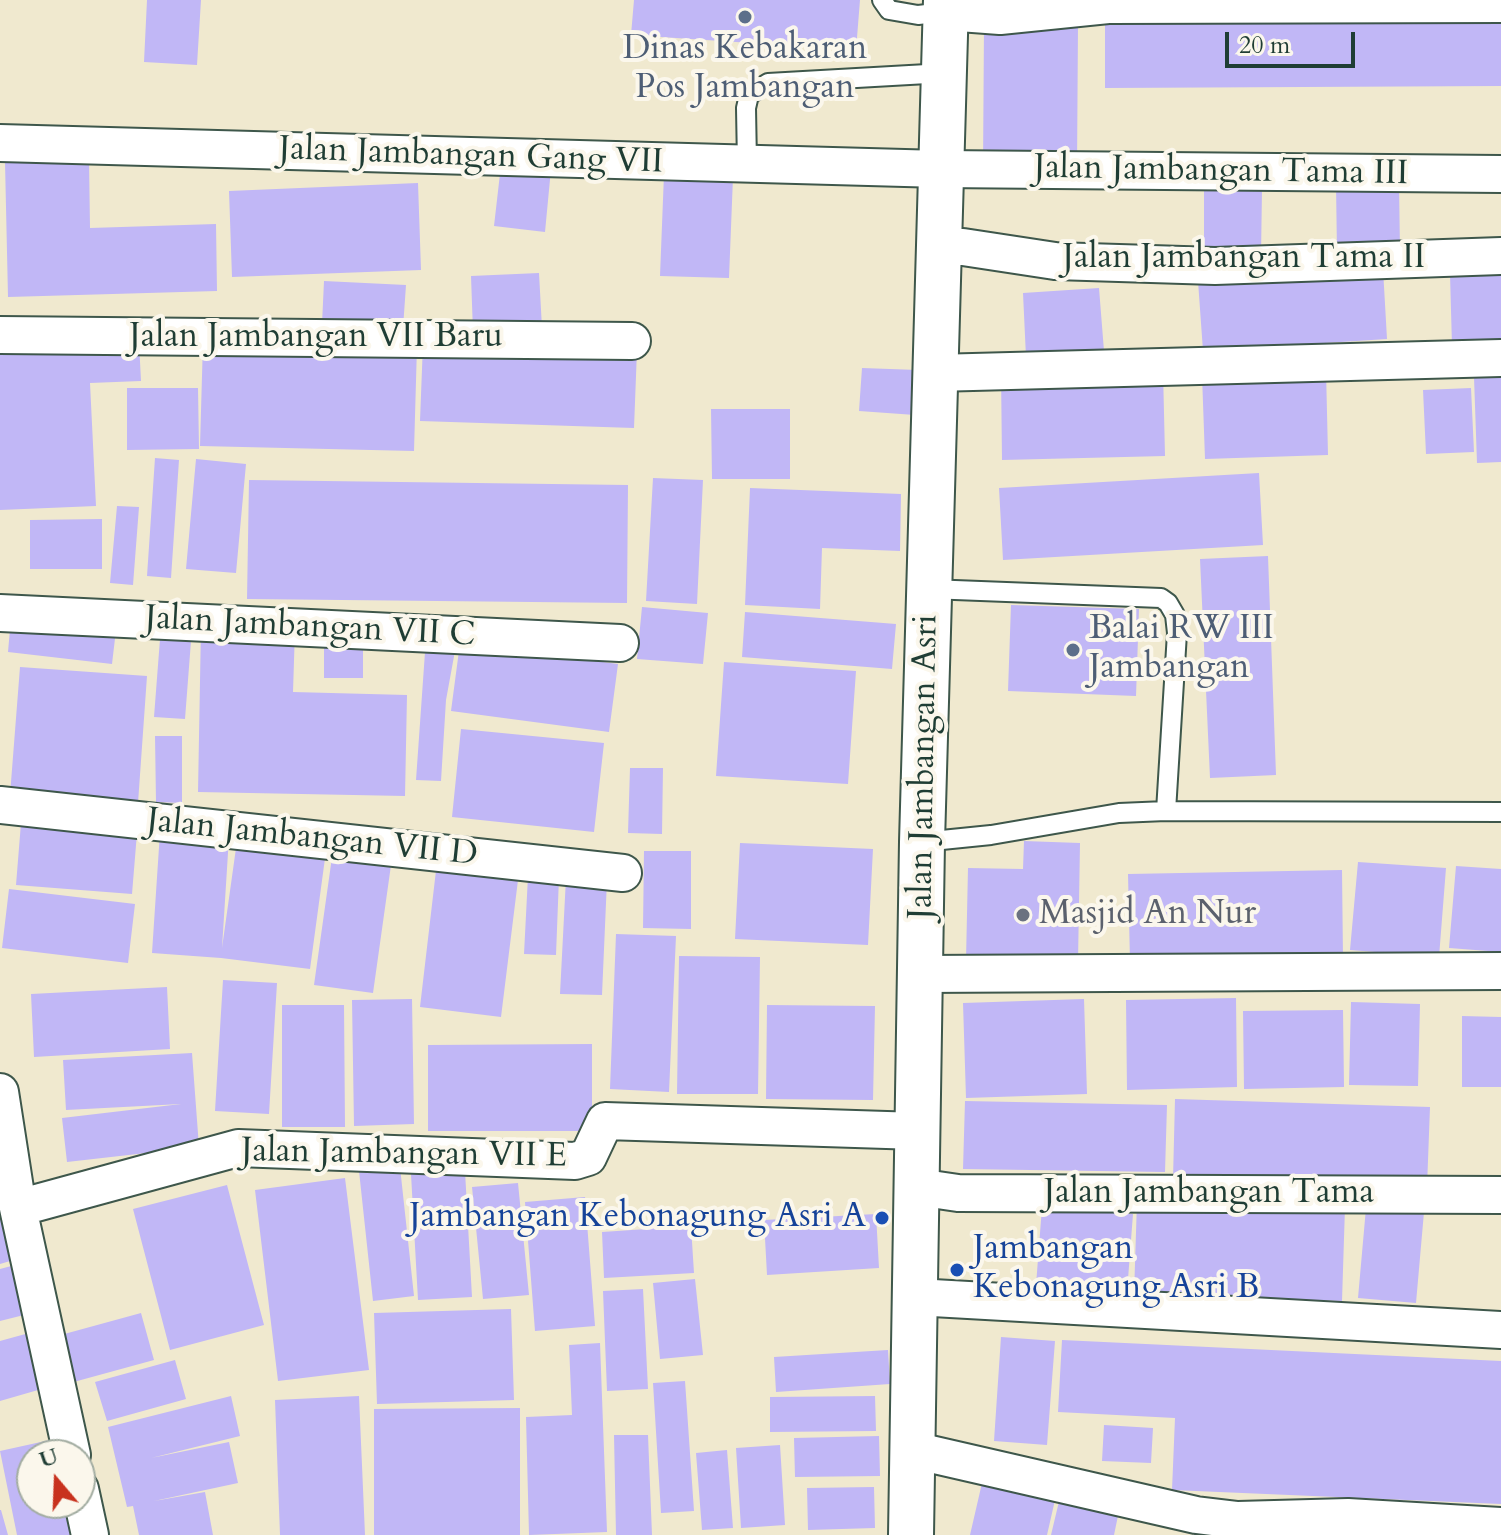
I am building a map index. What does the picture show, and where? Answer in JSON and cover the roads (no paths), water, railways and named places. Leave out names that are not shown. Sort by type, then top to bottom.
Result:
[{"type":"street","points":[[946,6],[1000,16],[1108,5],[1501,4]]},
{"type":"street","name":"Jalan Jambangan Asri","points":[[911,1535],[922,842],[946,6]]},
{"type":"street","name":"Jalan Jambangan Gang VII","points":[[0,143],[941,169]]},
{"type":"street","name":"Jalan Jambangan Tama III","points":[[941,169],[1501,174]]},
{"type":"street","name":"Jalan Jambangan Tama II","points":[[939,247],[963,247],[1055,261],[1215,266],[1501,256]]},
{"type":"street","name":"Jalan Jambangan VII Baru","points":[[0,335],[632,341]]},
{"type":"street","points":[[935,373],[1501,358]]},
{"type":"street","name":"Jalan Jambangan VII C","points":[[0,613],[620,643]]},
{"type":"street","name":"Jalan Jambangan VII D","points":[[0,805],[623,873]]},
{"type":"street","points":[[920,974],[1501,971]]},
{"type":"street","points":[[0,1092],[18,1208],[69,1439]]},
{"type":"street","name":"Jalan Jambangan VII E","points":[[18,1208],[238,1148],[575,1161],[588,1157],[605,1121],[918,1131]]},
{"type":"street","name":"Jalan Jambangan Tama","points":[[917,1187],[958,1193],[1501,1195]]},
{"type":"street","points":[[915,1297],[1501,1330]]},
{"type":"street","points":[[913,1450],[1196,1515],[1238,1520],[1348,1517],[1501,1526]]},
{"type":"lane","points":[[882,0],[888,9],[918,15],[946,6]]},
{"type":"lane","points":[[747,164],[746,108],[749,95],[768,83],[945,73]]},
{"type":"lane","points":[[929,589],[1161,598],[1168,603],[1175,615],[1177,633],[1166,811]]},
{"type":"lane","points":[[922,842],[991,835],[1119,813],[1501,812]]},
{"type":"place","name":"Dinas Kebakaran Pos Jambangan","points":[[745,17]]},
{"type":"place","name":"Balai RW III Jambangan","points":[[1073,650]]},
{"type":"place","name":"Masjid An Nur","points":[[1023,915]]},
{"type":"place","name":"Jambangan Kebonagung Asri A","points":[[882,1218]]},
{"type":"place","name":"Jambangan Kebonagung Asri B","points":[[957,1270]]}]
